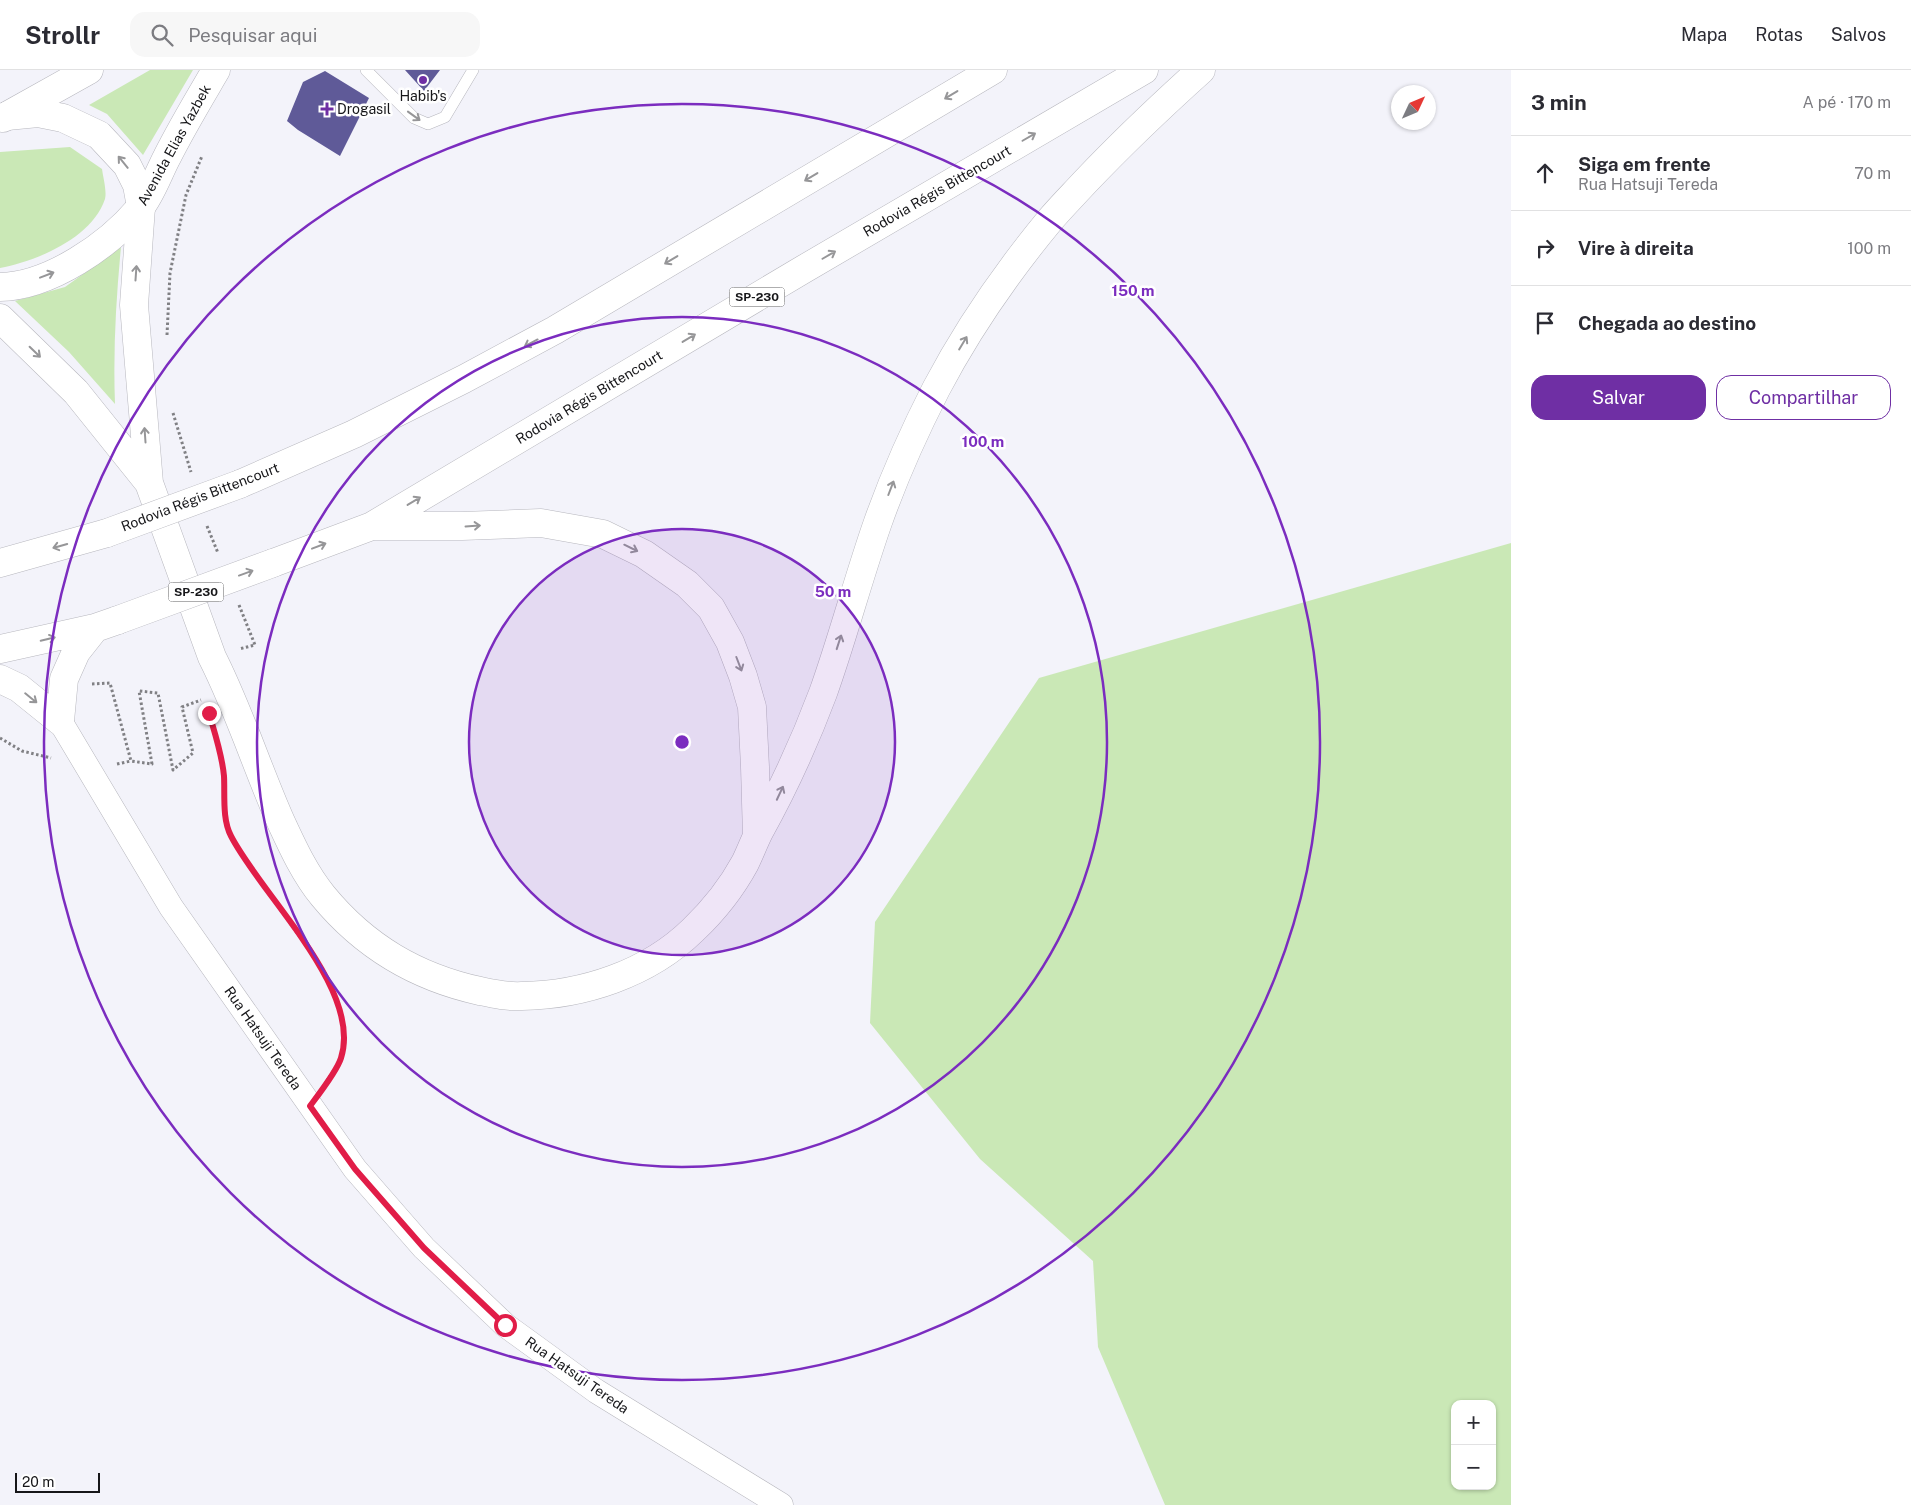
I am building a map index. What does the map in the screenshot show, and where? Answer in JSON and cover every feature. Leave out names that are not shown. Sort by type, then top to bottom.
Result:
[{"type":"main road","points":[[3,118],[89,70]]},
{"type":"main road","name":"Avenida Elias Yazbek","points":[[0,287],[13,287],[50,275],[85,256],[116,232],[141,207],[182,126],[216,70]]},
{"type":"main road","name":"Rodovia Régis Bittencourt","points":[[0,563],[107,533],[240,484],[354,434],[464,379],[555,330],[993,70]]},
{"type":"main road","name":"Rodovia Régis Bittencourt","points":[[0,649],[107,624],[372,526],[804,269],[1144,70]]},
{"type":"main road","points":[[3,118],[38,113],[63,118],[99,136],[127,165],[137,185],[141,207],[134,305],[149,484],[212,657],[225,682],[261,777],[298,859],[321,894],[351,927],[380,950],[406,966],[440,980],[507,997],[548,996],[577,991],[610,980],[663,955],[693,931],[723,897],[744,865],[782,788],[819,701],[878,523],[904,456],[937,388],[995,294],[1051,218],[1112,154],[1202,70]]},
{"type":"main road","points":[[0,318],[76,392],[149,484]]},
{"type":"main road","points":[[372,526],[462,526],[541,523],[604,534],[644,554],[686,584],[711,608],[730,642],[744,676],[752,707],[757,836]]},
{"type":"main road","points":[[60,721],[64,679],[76,652],[107,624]]},
{"type":"main road","points":[[0,679],[19,688],[60,721]]},
{"type":"street","name":"Rua Hatsuji Tereda","points":[[60,721],[171,907],[355,1169],[424,1248],[505,1325],[596,1391],[781,1505]]},
{"type":"lane","points":[[366,70],[414,118],[428,124],[445,117],[473,70]]},
{"type":"path","points":[[220,749],[224,775],[226,820],[230,835],[252,870],[315,958],[331,986],[340,1013],[345,1040],[341,1060],[310,1106]]},
{"type":"green space","points":[[150,70],[193,70],[143,155],[107,114],[89,105]]},
{"type":"green space","points":[[70,147],[102,169],[105,199],[98,213],[76,236],[61,246],[30,260],[0,268],[0,152]]},
{"type":"green space","points":[[121,247],[115,325],[115,404],[69,352],[15,301],[65,287]]},
{"type":"green space","points":[[1511,543],[1511,1505],[1165,1505],[1098,1347],[1093,1261],[980,1159],[870,1023],[875,922],[1039,678]]},
{"type":"building","name":"Habib's","points":[[405,70],[440,70],[424,91]]},
{"type":"building","name":"Drogasil","points":[[325,71],[369,98],[340,156],[287,121],[303,82]]},
{"type":"place","name":"Habib's","points":[[423,80]]},
{"type":"place","name":"Drogasil","points":[[327,109]]},
{"type":"route","points":[[209,713],[220,749],[224,775],[226,820],[230,835],[252,870],[315,958],[331,986],[340,1013],[345,1040],[341,1060],[310,1106],[355,1169],[424,1248],[505,1325]]}]
